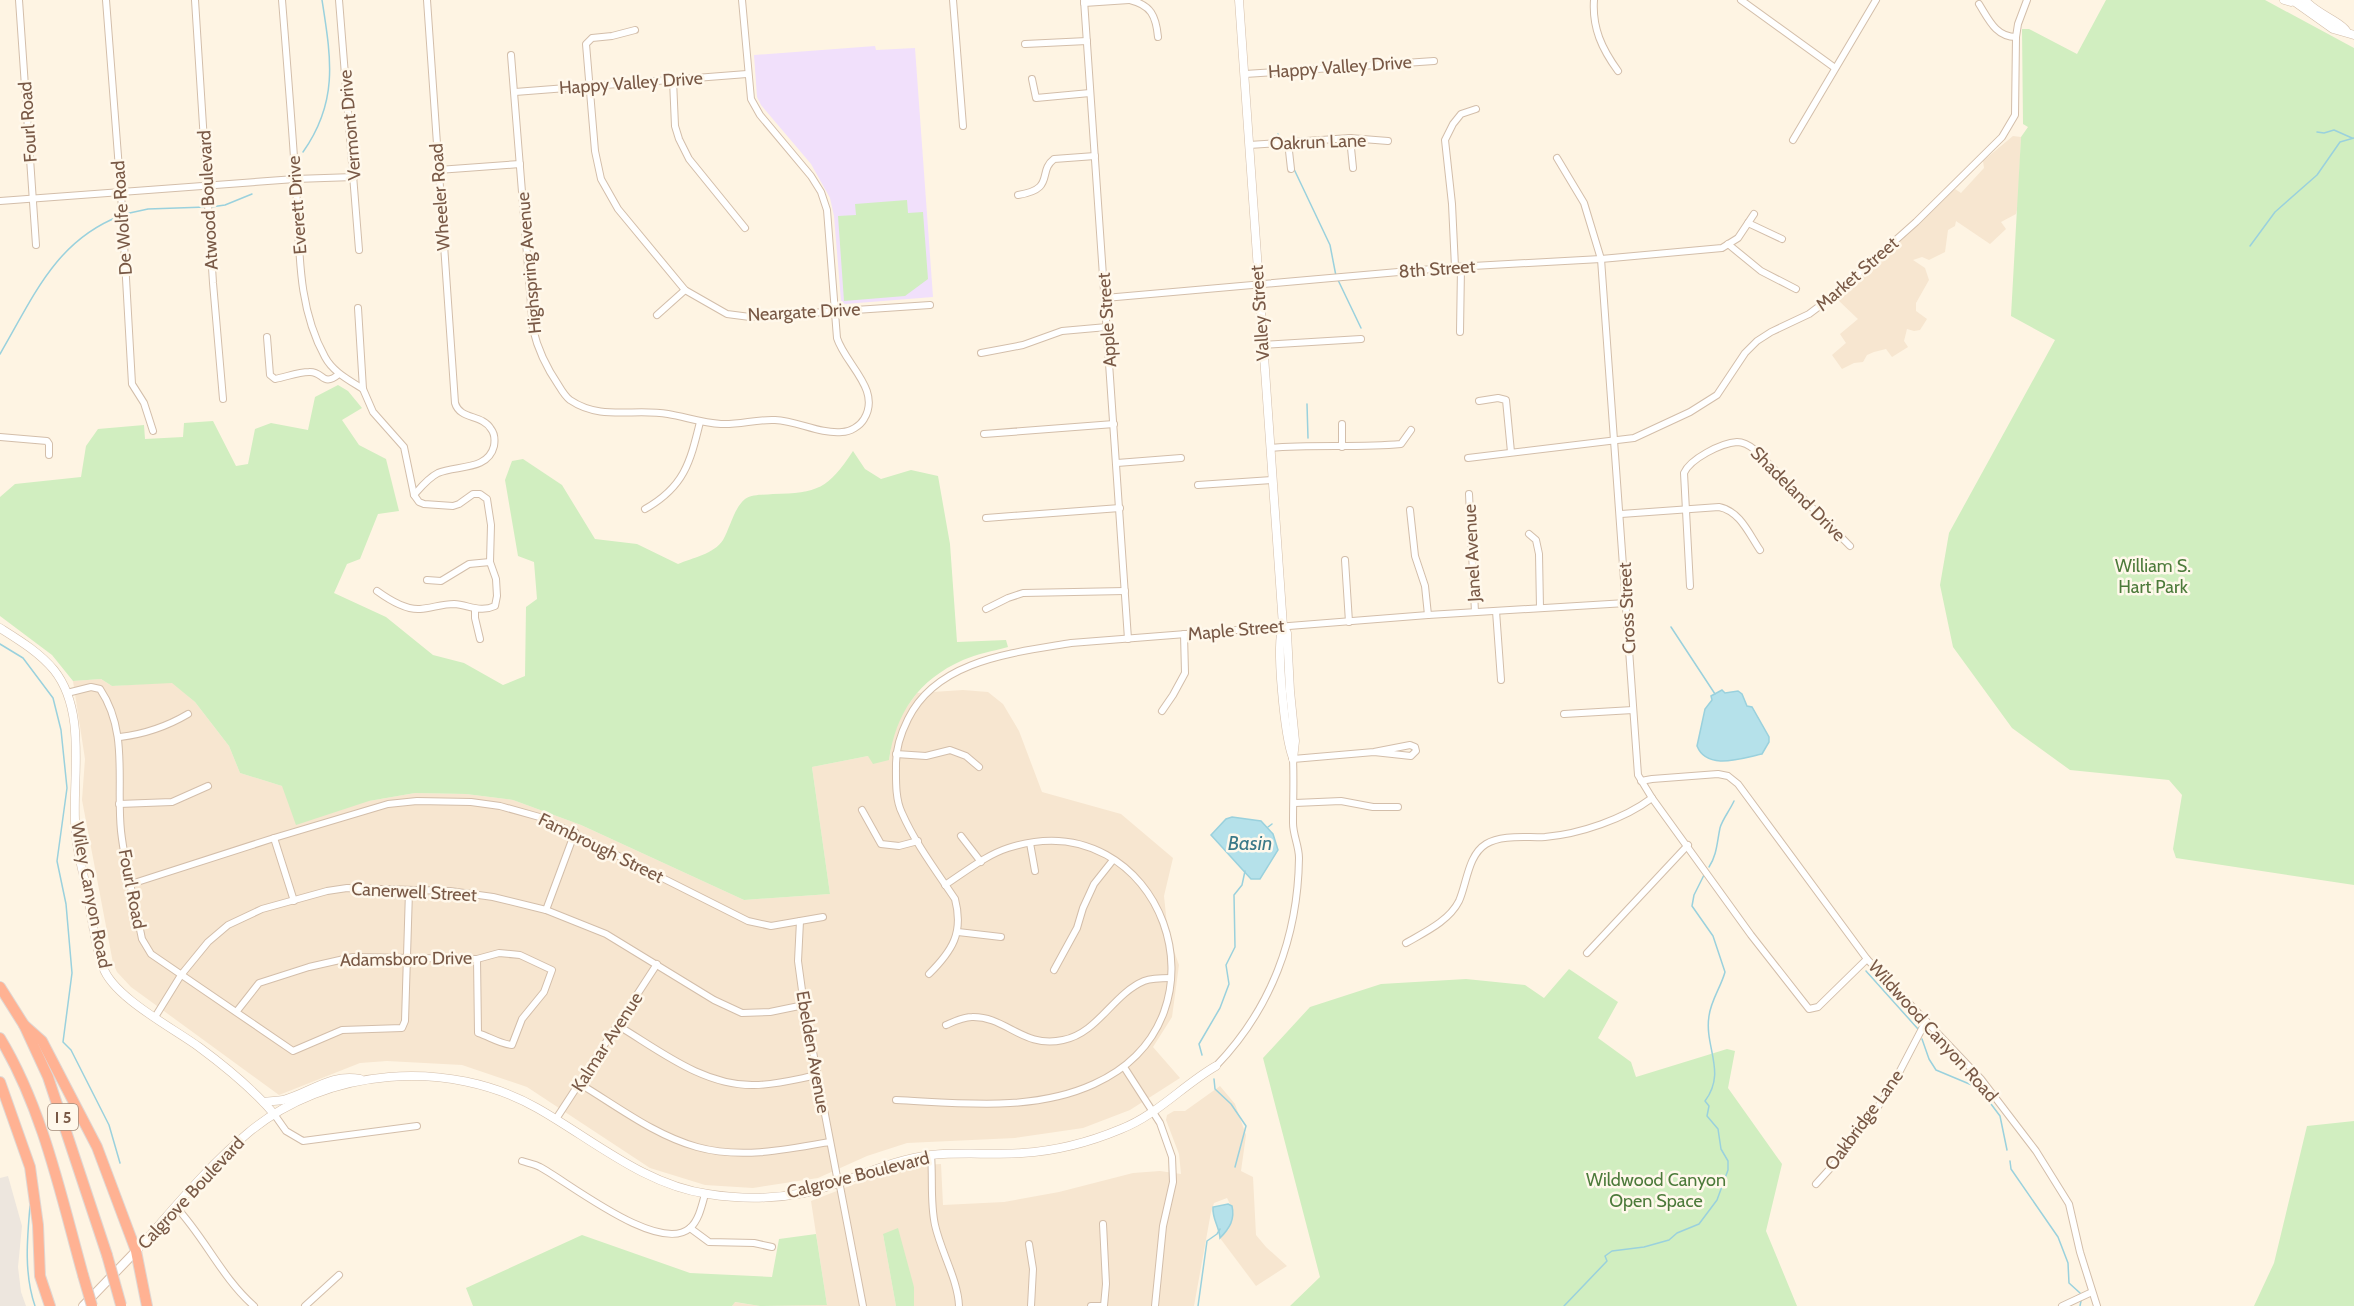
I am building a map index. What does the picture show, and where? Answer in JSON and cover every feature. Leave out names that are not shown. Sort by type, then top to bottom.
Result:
[{"type":"highway","name":"I 5","points":[[0,987],[24,1025],[52,1088],[121,1306]]},
{"type":"highway","points":[[24,1025],[42,1041],[97,1147],[136,1251],[147,1306]]},
{"type":"highway","name":"I 5","points":[[0,1038],[28,1098],[48,1152],[92,1306]]},
{"type":"highway","points":[[0,1082],[30,1167],[38,1225],[39,1269],[50,1306]]},
{"type":"main road","name":"Calgrove Boulevard","points":[[83,1306],[136,1251]]},
{"type":"street","name":"Fourl Road","points":[[19,0],[36,245]]},
{"type":"street","name":"De Wolfe Road","points":[[106,0],[123,221],[132,384],[144,403],[153,431]]},
{"type":"street","name":"Atwood Boulevard","points":[[195,0],[213,284],[223,399]]},
{"type":"street","name":"Everett Drive","points":[[282,0],[299,246],[306,313],[326,358],[339,374],[363,389]]},
{"type":"street","name":"Vermont Drive","points":[[339,0],[358,250]]},
{"type":"street","name":"Wheeler Road","points":[[414,495],[435,475],[443,471],[474,466],[484,461],[492,453],[495,439],[491,428],[481,419],[465,415],[456,408],[453,393],[427,0]]},
{"type":"street","name":"Highspring Avenue","points":[[511,55],[533,329],[545,366],[568,399],[588,409],[608,414],[653,412],[723,425],[774,420],[843,432],[857,427],[867,411],[869,402],[868,390],[841,350],[837,338],[828,221],[824,201],[811,176],[755,108],[747,74],[742,0]]},
{"type":"street","points":[[953,0],[963,126]]},
{"type":"street","points":[[1084,2],[1130,0],[1140,2],[1150,8],[1157,19],[1158,37]]},
{"type":"street","name":"Valley Street","points":[[1239,0],[1257,283],[1283,626],[1280,634],[1281,678],[1287,741],[1293,759]]},
{"type":"street","points":[[1594,0],[1594,17],[1600,42],[1618,71]]},
{"type":"street","points":[[1741,0],[1835,68]]},
{"type":"street","points":[[1793,140],[1876,0]]},
{"type":"street","name":"Market Street","points":[[1468,458],[1635,438],[1690,412],[1717,395],[1745,353],[1757,341],[1809,314],[1833,296],[1916,222],[2002,137],[2013,120],[2016,107],[2016,38],[2018,24],[2027,0]]},
{"type":"street","points":[[2284,0],[2297,1],[2333,29],[2350,34]]},
{"type":"street","points":[[2305,0],[2324,16],[2344,27],[2350,34]]},
{"type":"street","name":"Apple Street","points":[[1084,2],[1128,639]]},
{"type":"street","points":[[1979,4],[1999,33],[2016,38]]},
{"type":"street","points":[[635,30],[592,38],[586,44],[589,86],[595,151],[602,179],[618,209],[685,290],[657,315]]},
{"type":"street","points":[[1025,44],[1087,40]]},
{"type":"street","name":"Happy Valley Drive","points":[[1245,74],[1434,61]]},
{"type":"street","name":"Happy Valley Drive","points":[[515,92],[747,74]]},
{"type":"street","points":[[1032,79],[1036,98],[1090,93]]},
{"type":"street","points":[[673,80],[675,126],[679,139],[689,159],[745,228]]},
{"type":"street","points":[[1461,332],[1458,267],[1445,140],[1461,114],[1476,109]]},
{"type":"street","points":[[1350,138],[1353,168]]},
{"type":"street","name":"Oakrun Lane","points":[[1249,145],[1350,138],[1388,141]]},
{"type":"street","points":[[1288,142],[1291,169]]},
{"type":"street","points":[[1018,195],[1038,189],[1045,178],[1050,162],[1054,159],[1095,156]]},
{"type":"street","name":"Cross Street","points":[[1557,158],[1584,203],[1602,259],[1637,768],[1641,781],[1751,935],[1809,1009],[1814,1010],[1867,959]]},
{"type":"street","points":[[438,170],[520,164]]},
{"type":"street","points":[[0,201],[296,179],[354,177]]},
{"type":"street","points":[[1754,214],[1738,238],[1728,244],[1761,271],[1796,289]]},
{"type":"street","points":[[1748,223],[1782,240]]},
{"type":"street","name":"8th Street","points":[[1105,298],[1458,267],[1602,259],[1722,248],[1728,244]]},
{"type":"street","name":"Neargate Drive","points":[[685,290],[727,314],[750,317],[930,305]]},
{"type":"street","points":[[358,308],[363,389],[373,412],[404,447],[414,495],[419,502],[431,505],[459,504],[473,494],[480,494],[487,499],[491,525],[490,562],[496,579],[497,596],[495,606],[488,609],[475,610],[452,604],[419,609],[388,600],[377,591]]},
{"type":"street","points":[[981,353],[1023,345],[1062,331],[1107,327]]},
{"type":"street","points":[[267,337],[270,375],[275,379],[309,372],[329,380],[339,374]]},
{"type":"street","points":[[1262,345],[1361,339]]},
{"type":"street","points":[[1479,401],[1498,398],[1506,400],[1511,452]]},
{"type":"street","points":[[645,509],[664,498],[680,480],[692,456],[700,422]]},
{"type":"street","points":[[984,434],[1114,424]]},
{"type":"street","points":[[1342,424],[1342,447]]},
{"type":"street","points":[[1270,448],[1401,444],[1411,430]]},
{"type":"street","points":[[0,437],[47,441],[49,455]]},
{"type":"street","name":"Shadeland Drive","points":[[1685,510],[1683,480],[1687,466],[1703,455],[1739,442],[1755,450],[1850,546]]},
{"type":"street","points":[[1117,463],[1181,458]]},
{"type":"street","points":[[1198,485],[1272,480]]},
{"type":"street","name":"Janel Avenue","points":[[1469,494],[1475,612]]},
{"type":"street","points":[[986,518],[1120,508]]},
{"type":"street","points":[[1621,514],[1727,509],[1740,519],[1760,550]]},
{"type":"street","points":[[1410,510],[1415,556],[1425,586],[1428,615]]},
{"type":"street","points":[[1685,510],[1690,586]]},
{"type":"street","points":[[1529,534],[1536,540],[1539,554],[1540,608]]},
{"type":"street","points":[[1346,560],[1349,622]]},
{"type":"street","points":[[427,580],[441,581],[469,564],[490,562]]},
{"type":"street","points":[[986,609],[1023,593],[1125,591]]},
{"type":"street","name":"Maple Street","points":[[957,932],[959,913],[955,899],[901,812],[896,785],[896,754],[903,728],[915,705],[929,688],[948,675],[982,662],[1016,653],[1071,643],[1428,615],[1626,603]]},
{"type":"street","points":[[475,610],[480,639]]},
{"type":"street","points":[[1496,611],[1501,680]]},
{"type":"street","name":"Wiley Canyon Road","points":[[0,628],[44,659],[55,671],[66,693],[76,747],[76,831],[99,954],[106,976],[113,985],[206,1053],[264,1102],[274,1114]]},
{"type":"street","points":[[1162,711],[1185,673],[1184,634]]},
{"type":"street","name":"Fourl Road","points":[[66,693],[91,687],[100,689],[107,699],[120,737],[121,834],[142,939],[152,954],[293,1051],[342,1030],[402,1028],[405,1021],[406,958]]},
{"type":"street","points":[[1564,714],[1633,710]]},
{"type":"street","points":[[120,737],[150,731],[188,714]]},
{"type":"street","points":[[1293,759],[1374,752],[1410,745],[1415,747],[1416,751],[1411,756],[1374,752]]},
{"type":"street","points":[[896,754],[927,756],[950,750],[966,756],[979,767]]},
{"type":"street","name":"Calgrove Boulevard","points":[[136,1251],[248,1132],[274,1114],[317,1094],[365,1080],[398,1076],[455,1079],[506,1092],[556,1119],[660,1182],[705,1194],[767,1197],[805,1192],[902,1161],[931,1155],[1021,1153],[1064,1148],[1123,1129],[1153,1112],[1203,1073],[1216,1066],[1241,1038],[1262,1006],[1288,944],[1297,889],[1299,858],[1293,821],[1295,803],[1293,759]]},
{"type":"street","name":"Wildwood Canyon Road","points":[[1641,781],[1718,774],[1728,776],[1738,784],[1867,959],[1981,1079],[2036,1151],[2066,1197],[2097,1306]]},
{"type":"street","points":[[119,804],[172,802],[208,786]]},
{"type":"street","points":[[1406,943],[1435,926],[1450,913],[1459,901],[1472,861],[1479,849],[1488,842],[1575,833],[1615,818],[1652,798]]},
{"type":"street","name":"Fambrough Street","points":[[131,885],[274,838],[388,804],[417,801],[471,802],[500,806],[543,818],[575,832],[748,921],[771,926],[823,917]]},
{"type":"street","points":[[1295,803],[1341,801],[1373,807],[1398,807]]},
{"type":"street","points":[[862,810],[880,844],[899,846],[918,841]]},
{"type":"street","points":[[546,910],[575,832]]},
{"type":"street","points":[[961,836],[981,862]]},
{"type":"street","points":[[274,838],[294,901]]},
{"type":"street","points":[[896,1100],[962,1103],[1034,1101],[1093,1085],[1124,1067],[1145,1044],[1166,1010],[1170,996],[1172,960],[1168,934],[1156,906],[1142,882],[1127,868],[1090,848],[1050,840],[1007,848],[945,885]]},
{"type":"street","points":[[1030,843],[1035,871]]},
{"type":"street","points":[[1587,953],[1688,845]]},
{"type":"street","points":[[1054,970],[1077,928],[1094,885],[1113,861]]},
{"type":"street","name":"Canerwell Street","points":[[155,1017],[181,975],[208,942],[228,925],[262,909],[327,891],[347,888],[450,891],[493,897],[546,910],[606,934],[714,1000],[742,1012],[770,1012],[804,1005]]},
{"type":"street","points":[[406,958],[409,891]]},
{"type":"street","name":"Ebelden Avenue","points":[[800,921],[798,961],[804,1005],[829,1142],[844,1197],[863,1306]]},
{"type":"street","points":[[929,974],[947,955],[957,932],[1001,938]]},
{"type":"street","name":"Adamsboro Drive","points":[[237,1011],[259,983],[309,967],[353,957],[477,959],[499,953],[520,955],[552,970],[544,992],[522,1019],[512,1046],[501,1044],[494,1038],[478,1033],[477,959]]},
{"type":"street","name":"Kalmar Avenue","points":[[556,1119],[657,964]]},
{"type":"street","points":[[946,1024],[976,1017],[996,1023],[1032,1040],[1049,1042],[1065,1040],[1087,1029],[1134,986],[1149,979],[1171,978]]},
{"type":"street","name":"Oakbridge Lane","points":[[1816,1184],[1845,1152],[1890,1090],[1926,1021]]},
{"type":"street","points":[[617,1025],[696,1073],[724,1081],[754,1086],[818,1075]]},
{"type":"street","points":[[1124,1067],[1153,1112],[1169,1143],[1173,1166],[1173,1182],[1160,1248],[1155,1306]]},
{"type":"street","points":[[264,1102],[285,1100],[321,1084],[347,1077],[365,1080]]},
{"type":"street","points":[[580,1084],[649,1126],[696,1146],[719,1151],[753,1153],[780,1151],[829,1142]]},
{"type":"street","points":[[274,1114],[286,1131],[303,1141],[417,1126]]},
{"type":"street","points":[[931,1155],[934,1218],[939,1242],[956,1287],[959,1306]]},
{"type":"street","points":[[522,1161],[539,1167],[626,1220],[661,1233],[680,1232],[690,1228],[702,1208],[705,1194]]},
{"type":"street","points":[[176,1207],[201,1236],[225,1274],[255,1306]]},
{"type":"street","points":[[1091,1306],[1104,1306],[1106,1284],[1103,1224]]},
{"type":"street","points":[[690,1228],[709,1242],[748,1243],[772,1247]]},
{"type":"street","points":[[1029,1244],[1033,1277],[1031,1306]]},
{"type":"street","points":[[305,1306],[339,1275]]},
{"type":"street","points":[[2062,1306],[2092,1292]]},
{"type":"shaded area","points":[[875,46],[876,50],[915,48],[933,297],[845,304],[841,301],[834,216],[830,198],[811,164],[761,105],[757,97],[754,55]]},
{"type":"shaded area","points":[[2013,136],[2021,137],[2018,205],[2016,214],[2001,222],[2006,229],[1990,244],[1956,221],[1955,226],[1948,230],[1945,252],[1929,260],[1922,257],[1913,260],[1925,268],[1929,280],[1916,303],[1916,311],[1927,319],[1920,330],[1907,329],[1904,341],[1908,347],[1892,357],[1886,349],[1874,352],[1867,355],[1863,362],[1854,363],[1842,369],[1832,355],[1846,343],[1840,334],[1858,319],[1837,299],[1946,196],[1955,189],[1961,193],[1984,168],[1983,161]]},
{"type":"shaded area","points":[[101,679],[112,686],[172,682],[195,702],[229,746],[240,773],[282,786],[369,801],[415,793],[466,794],[513,800],[581,825],[744,900],[830,894],[812,767],[868,756],[889,760],[900,716],[917,693],[963,690],[988,692],[1003,704],[1019,731],[1042,792],[1121,814],[1173,858],[1164,896],[1168,934],[1179,965],[1172,1017],[1153,1047],[1180,1078],[1130,1110],[1083,1128],[1015,1138],[907,1143],[867,1156],[818,1178],[753,1188],[705,1185],[650,1168],[527,1087],[462,1065],[387,1061],[360,1063],[279,1095],[131,987],[117,972],[113,963],[82,800],[85,759],[73,681]]},
{"type":"shaded area","points":[[1220,1086],[1235,1104],[1246,1135],[1241,1171],[1253,1177],[1256,1235],[1287,1266],[1256,1286],[1220,1238],[1229,1229],[1233,1210],[1227,1198],[1214,1203],[1211,1212],[1194,1306],[914,1306],[914,1287],[883,1234],[896,1306],[760,1306],[827,1305],[811,1201],[865,1180],[923,1165],[941,1164],[943,1205],[1004,1202],[1059,1192],[1133,1173],[1160,1171],[1181,1174],[1179,1154],[1166,1120],[1167,1115],[1174,1111],[1185,1111]]},
{"type":"shaded area","points":[[8,1176],[22,1226],[18,1267],[21,1292],[26,1306],[0,1306],[0,1178]]},
{"type":"shaded area","points":[[734,1302],[760,1306],[732,1306]]},
{"type":"green space","name":"William S. Hart Park","points":[[2106,0],[2265,0],[2354,48],[2354,885],[2176,858],[2173,849],[2182,795],[2169,780],[2070,770],[2012,728],[1953,647],[1940,585],[1949,533],[2055,340],[2011,316],[2021,137],[2028,127],[2023,124],[2022,29],[2029,29],[2077,54]]},
{"type":"green space","points":[[907,200],[908,213],[923,212],[928,279],[905,296],[844,301],[838,216],[856,215],[855,204]]},
{"type":"green space","points":[[338,385],[348,391],[362,408],[342,420],[359,445],[386,459],[399,511],[378,514],[360,559],[347,564],[334,593],[386,617],[433,655],[464,663],[503,685],[525,676],[526,607],[537,599],[534,562],[518,556],[505,480],[512,461],[523,459],[562,485],[595,539],[637,544],[678,564],[719,545],[726,535],[732,518],[745,499],[759,495],[801,492],[820,486],[836,474],[853,451],[865,469],[881,479],[911,470],[938,476],[950,544],[957,642],[1006,640],[1008,647],[963,660],[933,677],[912,700],[904,713],[897,727],[889,760],[873,764],[868,756],[812,767],[830,894],[744,900],[581,825],[513,800],[466,794],[415,793],[369,801],[296,825],[282,786],[240,773],[229,746],[195,702],[172,683],[112,686],[101,679],[73,681],[52,655],[0,616],[0,497],[15,484],[81,477],[86,446],[98,429],[144,425],[145,439],[183,437],[184,423],[213,421],[236,466],[248,464],[255,429],[271,423],[308,430],[315,397]]},
{"type":"green space","name":"Wildwood Canyon Open Space","points":[[1569,969],[1618,1002],[1598,1038],[1631,1062],[1636,1077],[1727,1049],[1735,1051],[1728,1088],[1782,1164],[1766,1231],[1797,1306],[1290,1306],[1320,1277],[1263,1058],[1310,1007],[1381,984],[1466,979],[1525,985],[1544,998]]},
{"type":"green space","points":[[2354,1121],[2354,1306],[2254,1306],[2274,1263],[2307,1126]]},
{"type":"green space","points":[[898,1228],[914,1287],[914,1306],[896,1306],[883,1234]]},
{"type":"green space","points":[[816,1234],[827,1305],[760,1306],[735,1302],[732,1306],[473,1306],[466,1288],[582,1235],[690,1273],[772,1277],[779,1239]]},
{"type":"water","points":[[1722,690],[1725,693],[1738,691],[1742,694],[1747,706],[1752,707],[1769,737],[1769,742],[1762,754],[1717,761],[1702,754],[1697,746],[1705,709],[1712,700],[1711,696]]},
{"type":"water","name":"Basin","points":[[1232,817],[1261,821],[1273,834],[1278,850],[1260,879],[1251,879],[1211,835],[1226,819]]},
{"type":"water","points":[[1228,1204],[1232,1206],[1232,1219],[1220,1238],[1213,1207]]},
{"type":"waterway","points":[[303,152],[315,133],[327,97],[329,60],[322,0]]},
{"type":"waterway","points":[[2317,132],[2324,133],[2334,130],[2352,138]]},
{"type":"waterway","points":[[1278,134],[1281,141]]},
{"type":"waterway","points":[[2250,246],[2275,212],[2317,175],[2340,142],[2354,138]]},
{"type":"waterway","points":[[1293,167],[1330,245],[1336,276]]},
{"type":"waterway","points":[[211,207],[225,205],[252,194]]},
{"type":"waterway","points":[[125,214],[148,209],[206,207]]},
{"type":"waterway","points":[[0,354],[35,292],[62,256],[78,240],[120,216]]},
{"type":"waterway","points":[[1338,280],[1361,328]]},
{"type":"waterway","points":[[1307,404],[1308,438]]},
{"type":"waterway","points":[[1671,627],[1715,694]]},
{"type":"waterway","points":[[0,644],[23,658],[53,698],[61,730],[67,788],[57,861],[66,904],[72,973],[63,1042],[71,1050],[109,1125],[120,1163]]},
{"type":"waterway","points":[[1709,867],[1715,853],[1721,825],[1734,801]]},
{"type":"waterway","points":[[1268,827],[1272,824]]},
{"type":"waterway","points":[[1202,1055],[1199,1044],[1220,1008],[1229,984],[1226,965],[1235,947],[1234,895],[1242,885],[1245,871]]},
{"type":"waterway","points":[[1564,1306],[1607,1261],[1605,1256],[1612,1251],[1644,1247],[1669,1240],[1677,1233],[1699,1224],[1717,1200],[1728,1170],[1728,1161],[1721,1149],[1718,1129],[1707,1116],[1709,1106],[1705,1101],[1711,1090],[1715,1070],[1709,1038],[1709,1016],[1725,972],[1713,936],[1692,906],[1694,895],[1704,875]]},
{"type":"waterway","points":[[1866,971],[1918,1029]]},
{"type":"waterway","points":[[1922,1039],[1929,1059],[1936,1070],[1979,1088],[2000,1116],[2007,1150]]},
{"type":"waterway","points":[[1214,1079],[1215,1089],[1231,1104],[1246,1126],[1235,1167]]},
{"type":"waterway","points":[[2010,1161],[2011,1169],[2058,1237],[2068,1263],[2069,1283],[2080,1293]]},
{"type":"waterway","points":[[30,1206],[28,1269],[35,1306]]},
{"type":"waterway","points":[[1198,1306],[1207,1241],[1220,1229]]},
{"type":"waterway","points":[[2080,1306],[2081,1301]]}]
